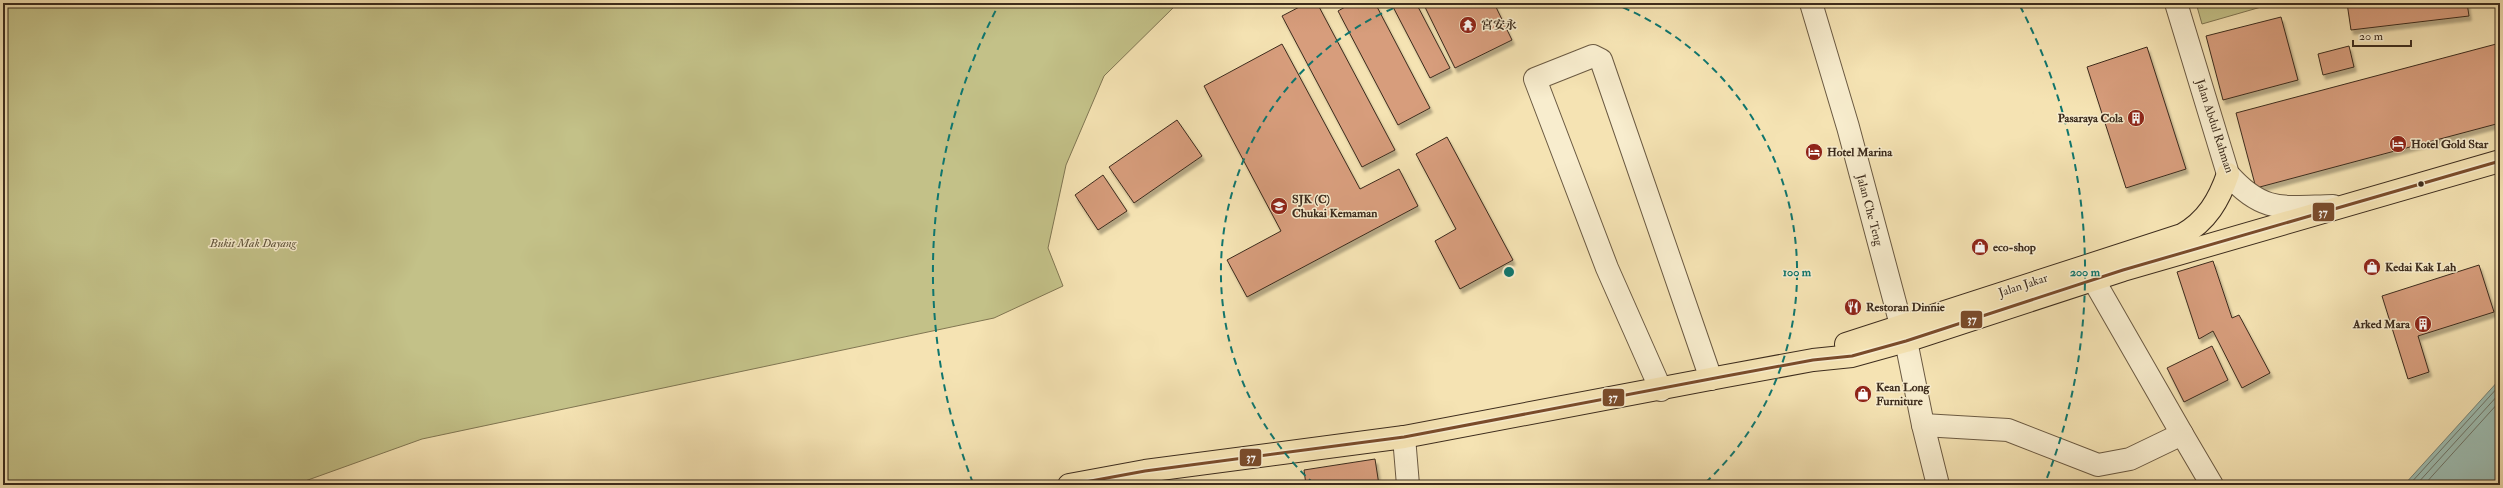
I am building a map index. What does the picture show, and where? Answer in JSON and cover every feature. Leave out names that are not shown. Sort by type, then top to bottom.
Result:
[{"type":"main road","name":"Jalan Jakar","points":[[1904,333],[2500,161]]},
{"type":"main road","name":"Jalan Jakar","points":[[1069,485],[1144,471],[1404,437],[1661,390],[1813,360],[1852,356],[1904,333],[2182,235],[2208,216],[2222,190],[2228,174]]},
{"type":"street","name":"Jalan Che Teng","points":[[1811,3],[1848,127],[1904,333],[1923,425],[1938,485]]},
{"type":"street","name":"Jalan Abdul Rahman","points":[[2176,3],[2228,174],[2246,194],[2266,204],[2278,207],[2344,205]]},
{"type":"street","points":[[1661,390],[1607,268],[1535,78],[1593,56],[1601,60],[1711,379]]},
{"type":"street","points":[[2093,279],[2212,485]]},
{"type":"street","points":[[1923,425],[2008,430],[2098,465],[2130,460],[2182,434]]},
{"type":"street","points":[[1404,437],[1408,485]]},
{"type":"green space","name":"Bukit Mak Dayang","points":[[3,3],[1178,3],[1104,76],[1066,165],[1048,248],[1063,286],[994,318],[422,439],[294,485],[3,485]]},
{"type":"green space","points":[[2196,3],[2275,3],[2202,24]]},
{"type":"water","points":[[2500,379],[2500,485],[2404,485]]},
{"type":"building","points":[[1307,3],[1317,3],[1395,150],[1362,167],[1282,16]]},
{"type":"building","points":[[1352,3],[1375,3],[1430,108],[1398,125],[1338,11]]},
{"type":"building","points":[[1391,3],[1416,3],[1450,68],[1430,78]]},
{"type":"building","points":[[1423,3],[1494,3],[1512,40],[1455,68]]},
{"type":"building","points":[[2347,3],[2467,3],[2469,16],[2351,30]]},
{"type":"building","points":[[2281,17],[2298,80],[2223,100],[2206,36]]},
{"type":"building","points":[[2500,43],[2500,123],[2256,188],[2236,113]]},
{"type":"building","points":[[1282,44],[1360,189],[1399,169],[1418,206],[1247,297],[1227,260],[1281,231],[1204,86]]},
{"type":"building","points":[[2349,46],[2354,67],[2323,75],[2318,54]]},
{"type":"building","name":"Pasaraya Cola","points":[[2147,47],[2186,169],[2126,188],[2087,67]]},
{"type":"building","points":[[1177,120],[1202,156],[1134,203],[1109,167]]},
{"type":"building","points":[[1447,137],[1513,260],[1460,289],[1435,241],[1456,229],[1416,154]]},
{"type":"building","points":[[1103,175],[1127,211],[1098,230],[1075,195]]},
{"type":"building","points":[[2213,261],[2232,318],[2239,315],[2270,373],[2242,388],[2213,331],[2199,339],[2177,272]]},
{"type":"building","name":"Arked Mara","points":[[2479,265],[2494,312],[2418,336],[2429,372],[2408,379],[2382,296]]},
{"type":"building","points":[[2212,346],[2228,380],[2184,402],[2167,368]]},
{"type":"building","points":[[1375,459],[1379,485],[1306,485],[1304,470]]},
{"type":"transit line","name":"37","points":[[1069,485],[1145,471],[1404,437],[1813,360],[1852,356],[1906,341],[2123,270],[2500,161]]},
{"type":"place","name":"宮安永","points":[[1468,25]]},
{"type":"place","name":"Pasaraya Cola","points":[[2136,118]]},
{"type":"place","name":"Hotel Gold Star","points":[[2398,144]]},
{"type":"place","name":"Hotel Marina","points":[[1814,152]]},
{"type":"place","name":"SJK (C) Chukai Kemaman","points":[[1279,206]]},
{"type":"place","name":"eco-shop","points":[[1980,247]]},
{"type":"place","name":"Kedai Kak Lah","points":[[2372,267]]},
{"type":"place","name":"Restoran Dinnie","points":[[1853,307]]},
{"type":"place","name":"Arked Mara","points":[[2423,324]]},
{"type":"place","name":"Kean Long Furniture","points":[[1863,394]]}]
